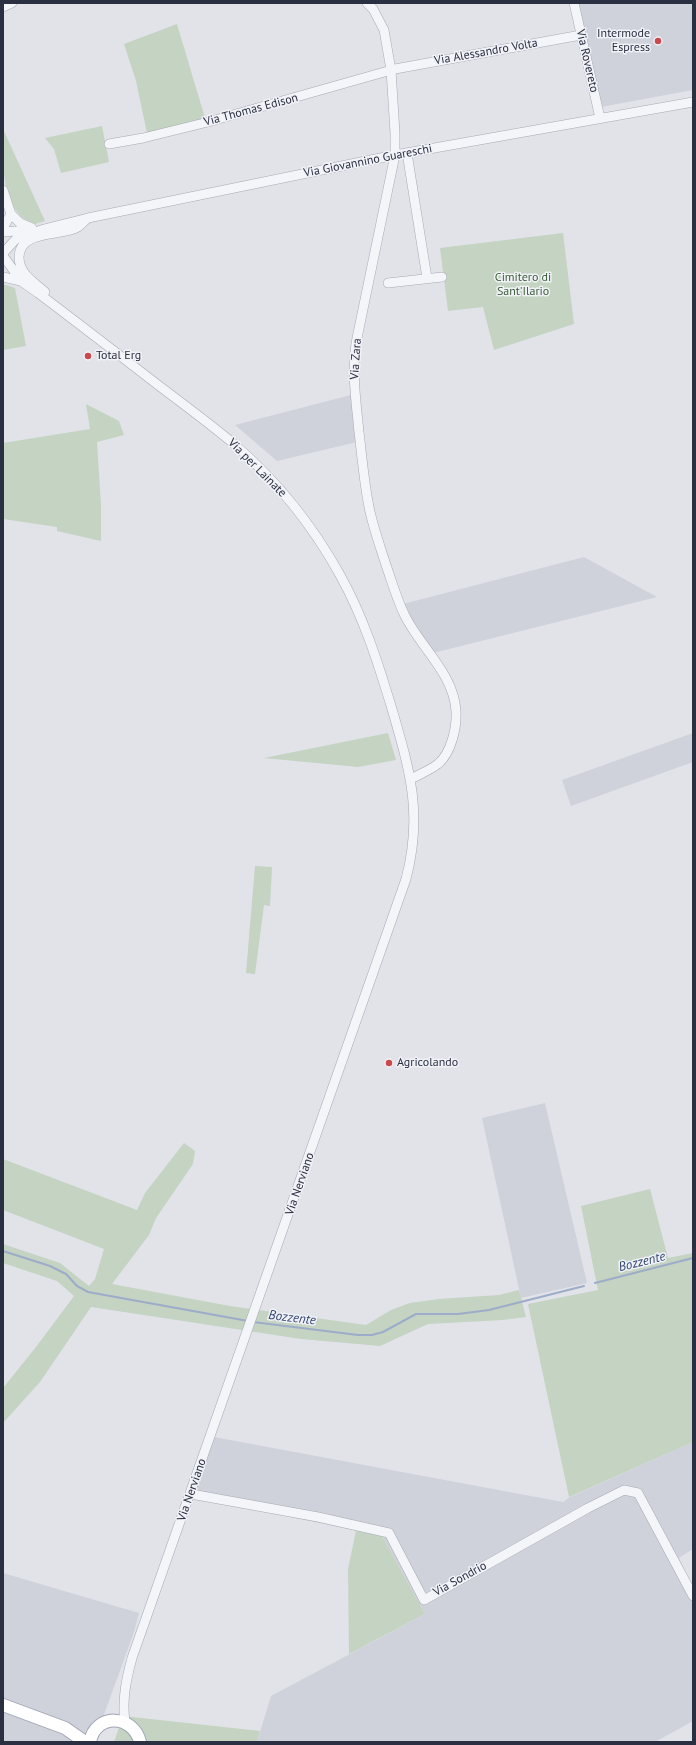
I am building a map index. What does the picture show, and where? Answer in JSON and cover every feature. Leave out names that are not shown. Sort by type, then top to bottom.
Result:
[{"type":"main road","points":[[3,1705],[65,1728],[85,1742]]},
{"type":"main road","points":[[90,1742],[96,1729],[105,1722],[110,1721],[125,1722],[135,1730],[140,1742]]},
{"type":"main road","points":[[65,1728],[96,1729]]},
{"type":"street","points":[[3,7],[12,3]]},
{"type":"street","name":"Via Zara","points":[[367,3],[373,9],[384,30],[391,70],[395,133],[395,155],[355,347],[353,372],[368,501],[372,521],[394,589],[410,626],[446,678],[455,703],[455,725],[446,754],[438,764],[412,779]]},
{"type":"street","name":"Via Rovereto","points":[[574,3],[600,118]]},
{"type":"street","name":"Via Alessandro Volta","points":[[391,70],[581,35]]},
{"type":"street","name":"Via Thomas Edison","points":[[109,144],[143,138],[391,70]]},
{"type":"street","name":"Via Giovannino Guareschi","points":[[44,229],[88,218],[395,155],[693,102]]},
{"type":"street","points":[[408,153],[427,278]]},
{"type":"street","points":[[3,190],[13,216],[16,235]]},
{"type":"street","points":[[3,228],[13,216]]},
{"type":"street","points":[[13,216],[20,223],[33,229]]},
{"type":"street","points":[[88,218],[77,228],[30,240],[19,252],[19,262],[22,270],[27,276],[86,324],[92,334]]},
{"type":"street","points":[[4,254],[16,235],[33,229],[44,229]]},
{"type":"street","points":[[3,232],[16,235],[44,229]]},
{"type":"street","name":"Via per Lainate","points":[[4,254],[20,281]]},
{"type":"street","name":"Via per Lainate","points":[[3,276],[20,281],[92,334],[229,440],[262,471],[298,511],[324,548],[354,601],[376,657],[398,730]]},
{"type":"street","points":[[388,283],[442,277]]},
{"type":"street","name":"Via Nerviano","points":[[123,1704],[128,1672],[406,879],[413,846],[415,824],[412,779],[398,730]]},
{"type":"street","name":"Via Sondrio","points":[[191,1494],[318,1517],[389,1533],[424,1600],[624,1490],[638,1493],[693,1596]]},
{"type":"street","points":[[110,1721],[123,1704]]},
{"type":"street","points":[[123,1704],[125,1722]]},
{"type":"shaded area","points":[[577,3],[693,3],[693,90],[601,107]]},
{"type":"shaded area","points":[[351,395],[357,442],[277,461],[235,425]]},
{"type":"shaded area","points":[[584,557],[657,597],[433,653],[411,622],[403,604]]},
{"type":"shaded area","points":[[693,733],[693,762],[571,806],[562,780]]},
{"type":"shaded area","points":[[545,1103],[587,1283],[521,1298],[482,1118]]},
{"type":"shaded area","points":[[214,1437],[563,1502],[570,1497],[693,1442],[693,1549],[679,1558],[693,1588],[693,1721],[655,1742],[257,1742],[271,1696],[425,1614],[382,1536],[194,1497]]},
{"type":"shaded area","points":[[3,1573],[139,1613],[134,1632],[94,1742],[3,1742]]},
{"type":"green space","points":[[177,24],[205,118],[147,133],[136,81],[124,44]]},
{"type":"green space","points":[[102,126],[109,162],[61,173],[54,149],[45,138]]},
{"type":"green space","points":[[3,129],[45,221],[35,224],[26,220],[16,210],[10,200],[4,177]]},
{"type":"green space","name":"Cimitero di Sant'Ilario","points":[[563,233],[574,324],[494,350],[483,307],[448,311],[440,248]]},
{"type":"green space","points":[[3,284],[15,288],[26,346],[3,350]]},
{"type":"green space","points":[[86,404],[119,421],[124,435],[97,442],[101,505],[101,541],[57,531],[57,527],[3,519],[3,443],[90,429]]},
{"type":"green space","points":[[388,733],[396,760],[358,767],[264,758]]},
{"type":"green space","points":[[255,866],[272,867],[270,906],[264,905],[255,974],[246,973]]},
{"type":"green space","points":[[184,1143],[195,1151],[193,1164],[156,1218],[149,1235],[112,1284],[230,1306],[366,1325],[391,1310],[410,1303],[439,1299],[499,1295],[519,1290],[526,1317],[503,1320],[428,1324],[380,1346],[301,1339],[91,1307],[40,1382],[3,1423],[3,1388],[74,1296],[57,1281],[3,1263],[3,1244],[60,1263],[89,1286],[95,1279],[104,1249],[3,1210],[3,1159],[137,1210],[145,1193]]},
{"type":"green space","points":[[650,1189],[668,1258],[693,1253],[693,1442],[569,1497],[528,1304],[598,1290],[581,1206]]},
{"type":"green space","points":[[356,1531],[382,1536],[425,1614],[349,1654],[348,1569]]},
{"type":"green space","points":[[123,1716],[260,1731],[257,1742],[114,1742]]},
{"type":"waterway","name":"Bozzente","points":[[3,1251],[50,1266],[66,1274],[77,1286],[88,1292],[248,1321]]},
{"type":"waterway","name":"Bozzente","points":[[595,1283],[693,1258]]},
{"type":"waterway","name":"Bozzente","points":[[253,1322],[358,1335],[372,1335],[383,1332],[416,1314],[458,1314],[489,1310],[584,1286]]},
{"type":"place","name":"Intermode Espress","points":[[658,41]]},
{"type":"place","name":"Total Erg","points":[[88,356]]},
{"type":"place","name":"Agricolando","points":[[389,1063]]}]
